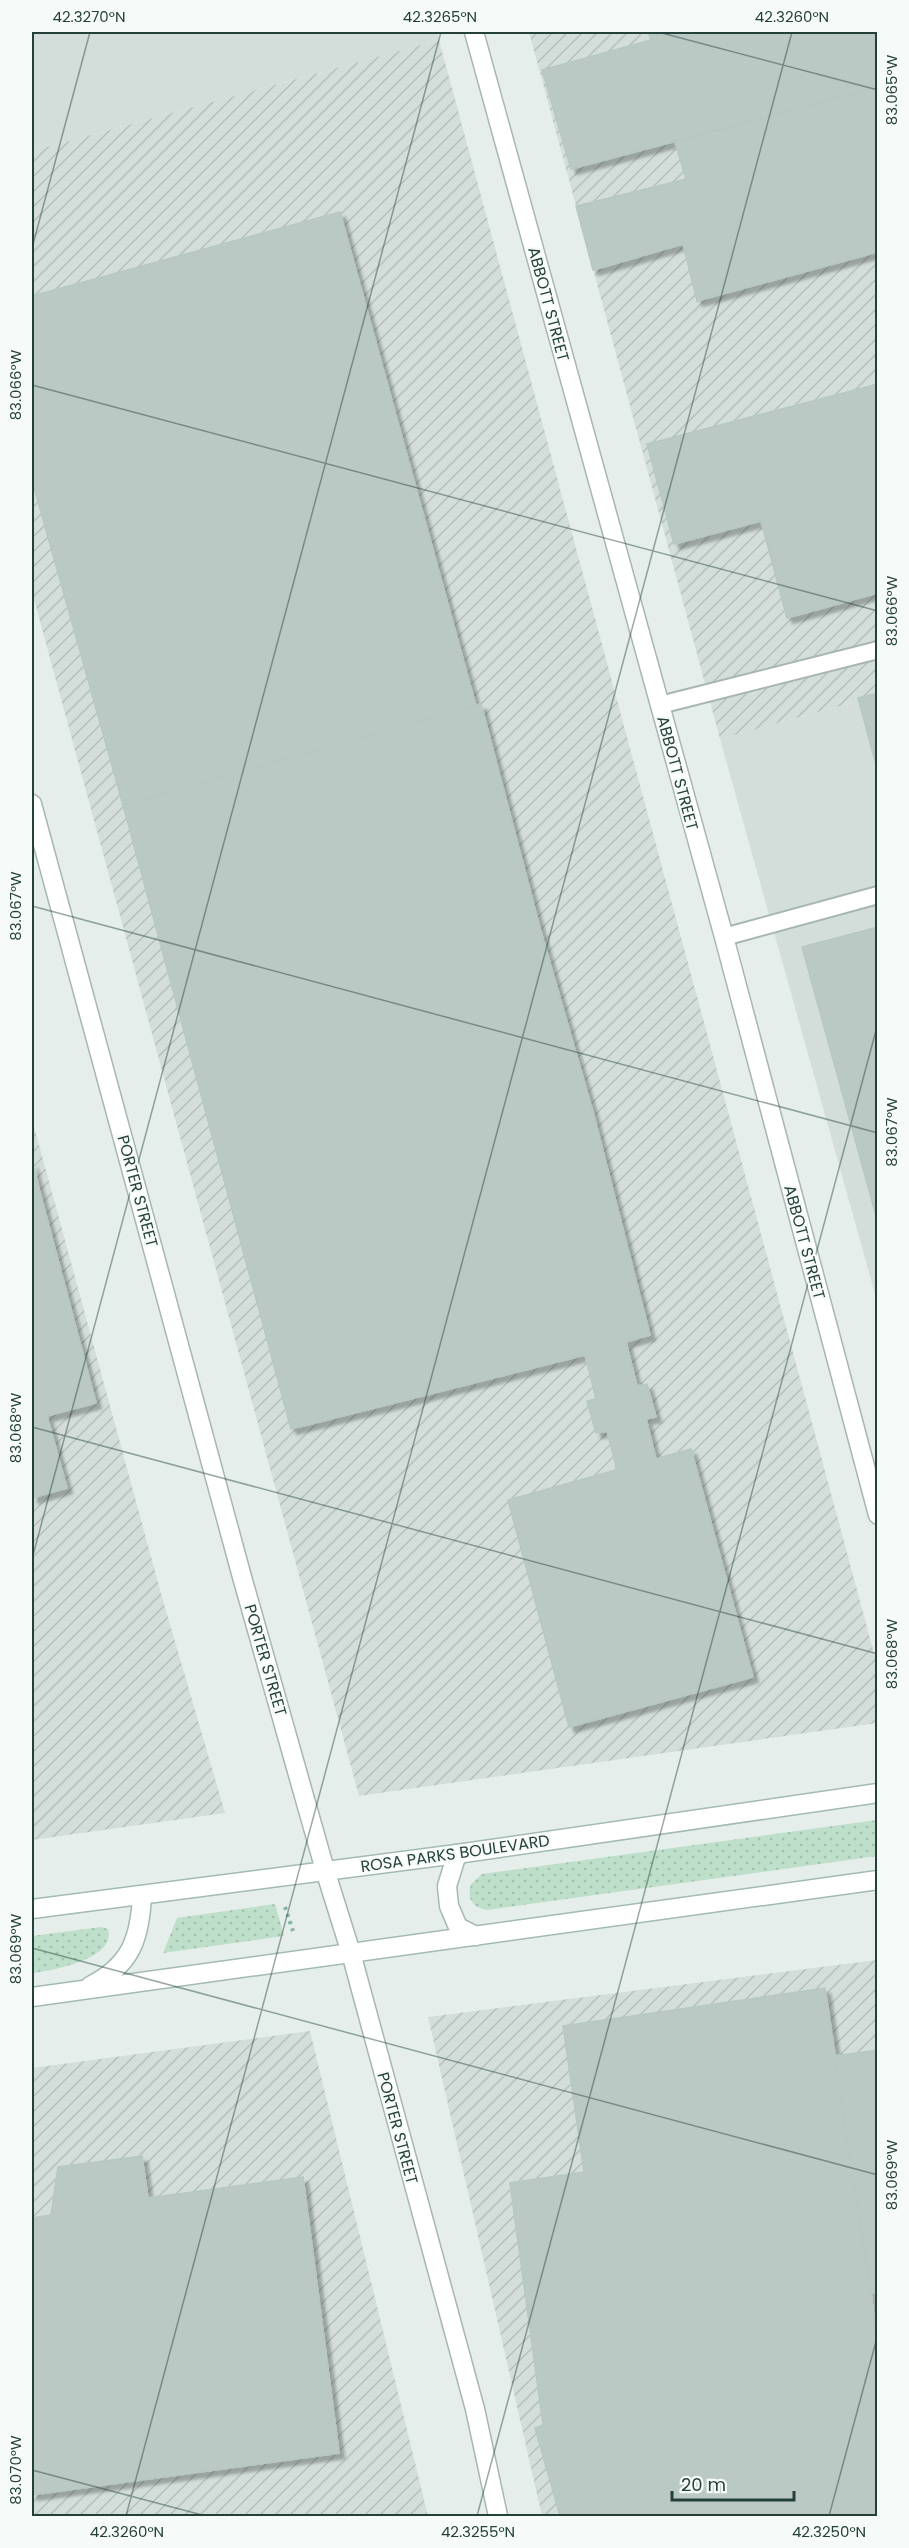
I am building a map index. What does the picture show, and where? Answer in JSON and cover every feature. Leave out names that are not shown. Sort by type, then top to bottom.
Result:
[{"type":"street","name":"ABBOTT STREET","points":[[474,32],[724,937],[878,1515]]},
{"type":"street","name":"PORTER STREET","points":[[32,804],[325,1870],[351,1953],[475,2409],[498,2517]]},
{"type":"street","name":"ROSA PARKS BOULEVARD","points":[[32,1909],[457,1854],[878,1793]]},
{"type":"street","points":[[457,1854],[447,1886],[448,1906],[458,1927],[476,1936]]},
{"type":"street","points":[[32,1997],[878,1880]]},
{"type":"street","points":[[80,1991],[107,1977],[123,1961],[136,1940],[141,1924],[142,1895]]},
{"type":"lane","points":[[660,705],[878,650]]},
{"type":"lane","points":[[724,937],[878,895]]},
{"type":"path","points":[[283,1901],[293,1932]]},
{"type":"shaded area","points":[[32,32],[437,32],[439,40],[32,151]]},
{"type":"shaded area","points":[[529,32],[877,32],[877,696],[720,739]]},
{"type":"shaded area","points":[[439,40],[877,1664],[877,1723],[359,1796],[32,592],[32,151]]},
{"type":"shaded area","points":[[877,696],[877,1301],[720,739]]},
{"type":"shaded area","points":[[32,1119],[162,1597],[225,1813],[32,1840]]},
{"type":"shaded area","points":[[877,1960],[878,2292],[871,2294],[874,2314],[878,2314],[877,2516],[542,2516],[428,2017]]},
{"type":"shaded area","points":[[310,2031],[428,2516],[32,2516],[32,2068]]},
{"type":"green space","points":[[877,1820],[877,1856],[487,1910],[478,1907],[470,1898],[471,1884],[482,1874]]},
{"type":"green space","points":[[275,1904],[284,1936],[163,1953],[177,1918]]},
{"type":"green space","points":[[101,1927],[108,1929],[108,1939],[103,1948],[93,1956],[53,1970],[32,1973],[32,1936]]},
{"type":"building","points":[[648,32],[878,32],[878,87],[571,169],[542,70],[651,40]]},
{"type":"building","points":[[878,87],[878,252],[697,301],[683,244],[593,270],[576,206],[686,179],[675,142]]},
{"type":"building","points":[[340,212],[476,706],[123,805],[32,480],[32,296]]},
{"type":"building","points":[[878,384],[878,593],[787,618],[761,521],[674,544],[647,444]]},
{"type":"building","points":[[878,693],[878,772],[858,698]]},
{"type":"building","points":[[481,704],[540,928],[593,1112],[650,1335],[626,1342],[637,1386],[647,1384],[656,1417],[646,1419],[656,1459],[617,1470],[607,1431],[596,1433],[587,1401],[596,1399],[585,1355],[291,1429],[123,805]]},
{"type":"building","points":[[878,927],[878,1223],[802,947]]},
{"type":"building","points":[[32,1162],[96,1403],[47,1416],[67,1488],[32,1498]]},
{"type":"building","points":[[691,1449],[753,1677],[569,1727],[508,1500]]},
{"type":"building","points":[[825,1988],[878,2353],[878,2516],[560,2516],[535,2428],[543,2425],[510,2183],[584,2172],[563,2026]]},
{"type":"building","points":[[878,2050],[878,2292],[871,2293],[834,2056]]},
{"type":"building","points":[[142,2156],[148,2198],[303,2177],[339,2453],[32,2495],[32,2218],[51,2215],[58,2167]]}]
